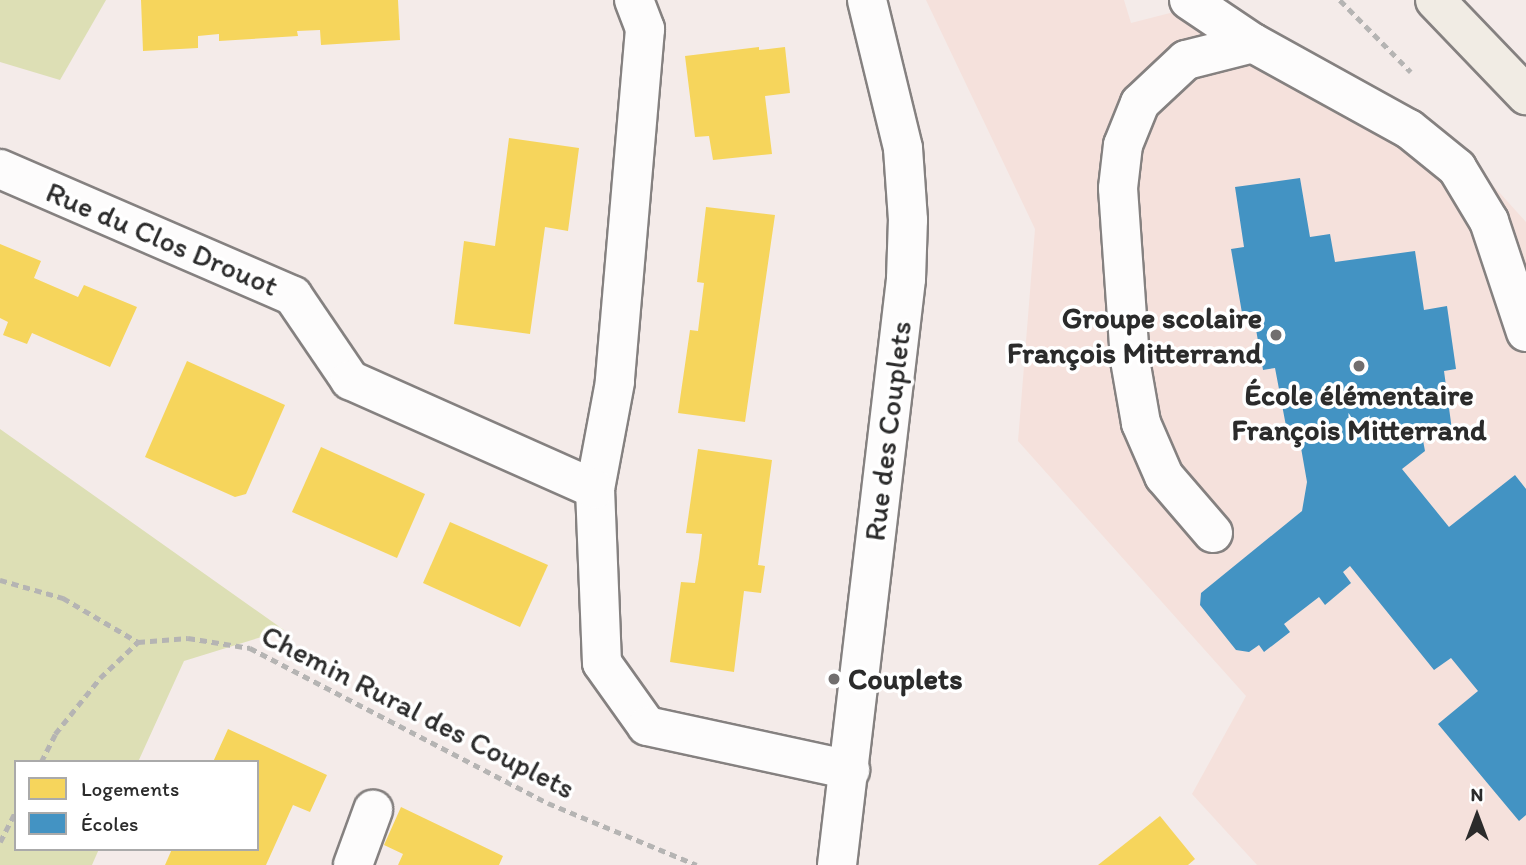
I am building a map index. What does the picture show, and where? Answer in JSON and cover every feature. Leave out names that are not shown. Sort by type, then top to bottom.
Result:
[{"type":"main road","points":[[1434,0],[1526,95]]},
{"type":"street","points":[[634,0],[645,29],[615,382],[595,489],[603,663],[647,726],[850,770]]},
{"type":"street","name":"Rue des Couplets","points":[[836,865],[850,770],[906,279],[908,220],[903,148],[867,0]]},
{"type":"street","points":[[1189,0],[1253,43],[1409,129],[1457,168],[1489,221],[1526,332]]},
{"type":"street","points":[[1213,533],[1164,476],[1140,423],[1130,359],[1118,188],[1123,145],[1140,103],[1186,60],[1253,43]]},
{"type":"street","name":"Rue du Clos Drouot","points":[[0,169],[293,296],[350,380],[595,489]]},
{"type":"street","points":[[353,865],[373,810]]},
{"type":"path","points":[[0,580],[63,598],[138,642],[92,687],[55,734],[42,760]]},
{"type":"path","name":"Chemin Rural des Couplets","points":[[138,642],[188,638],[250,648],[548,803],[697,865]]},
{"type":"path","points":[[0,842],[14,815]]},
{"type":"shaded area","name":"Groupe scolaire François Mitterrand","points":[[926,0],[1124,0],[1131,23],[1174,12],[1182,0],[1221,0],[1452,140],[1526,222],[1526,865],[1257,865],[1192,794],[1246,696],[1018,441],[1035,229]]},
{"type":"green space","points":[[0,0],[106,0],[60,80],[0,62]]},
{"type":"green space","points":[[0,429],[284,630],[184,661],[139,760],[14,760],[14,851],[98,851],[92,865],[0,865]]},
{"type":"building: Logements","points":[[141,0],[398,0],[400,40],[321,45],[320,30],[297,31],[298,36],[219,41],[219,34],[198,36],[198,48],[143,51]]},
{"type":"building: Logements","points":[[759,47],[759,50],[785,47],[790,93],[765,96],[772,154],[713,160],[709,136],[695,137],[685,56]]},
{"type":"building: Logements","points":[[509,138],[579,148],[568,231],[545,227],[530,334],[454,324],[464,241],[495,246]]},
{"type":"building: Logements","points":[[706,207],[775,215],[745,422],[678,413],[690,330],[698,331],[704,283],[697,282]]},
{"type":"building: Logements","points":[[0,244],[41,261],[34,278],[78,297],[84,285],[137,307],[110,367],[32,333],[27,344],[3,335],[8,322],[0,318]]},
{"type":"building: Logements","points":[[187,361],[285,405],[246,494],[235,497],[145,457]]},
{"type":"building: Logements","points":[[321,447],[425,494],[397,558],[292,512]]},
{"type":"building: Logements","points":[[698,449],[772,460],[758,565],[765,566],[761,593],[744,591],[734,672],[670,662],[681,582],[695,583],[699,558],[702,534],[686,533]]},
{"type":"building: Logements","points":[[450,522],[548,565],[520,627],[423,583]]},
{"type":"building: Logements","points":[[228,729],[327,775],[310,812],[293,805],[266,865],[165,865],[171,851],[259,851],[259,760],[214,760]]},
{"type":"building: Logements","points":[[401,807],[503,856],[499,865],[398,865],[403,854],[384,845]]},
{"type":"building: Logements","points":[[1160,816],[1195,859],[1188,865],[1098,865]]},
{"type":"building: Écoles","points":[[1300,178],[1310,237],[1330,234],[1335,262],[1415,251],[1424,310],[1447,306],[1456,369],[1444,371],[1452,430],[1422,435],[1425,451],[1402,469],[1449,527],[1515,475],[1526,489],[1526,815],[1519,821],[1438,724],[1478,691],[1451,658],[1434,670],[1350,566],[1343,572],[1351,583],[1325,605],[1319,597],[1284,624],[1290,632],[1264,652],[1259,645],[1249,652],[1236,650],[1200,605],[1201,593],[1302,511],[1307,482],[1297,425],[1286,426],[1275,368],[1263,370],[1253,312],[1242,313],[1231,249],[1244,247],[1235,187]]},
{"type":"place","name":"Groupe scolaire François Mitterrand","points":[[1276,335]]},
{"type":"place","name":"École élémentaire François Mitterrand","points":[[1359,366]]},
{"type":"place","name":"Couplets","points":[[834,679]]}]
